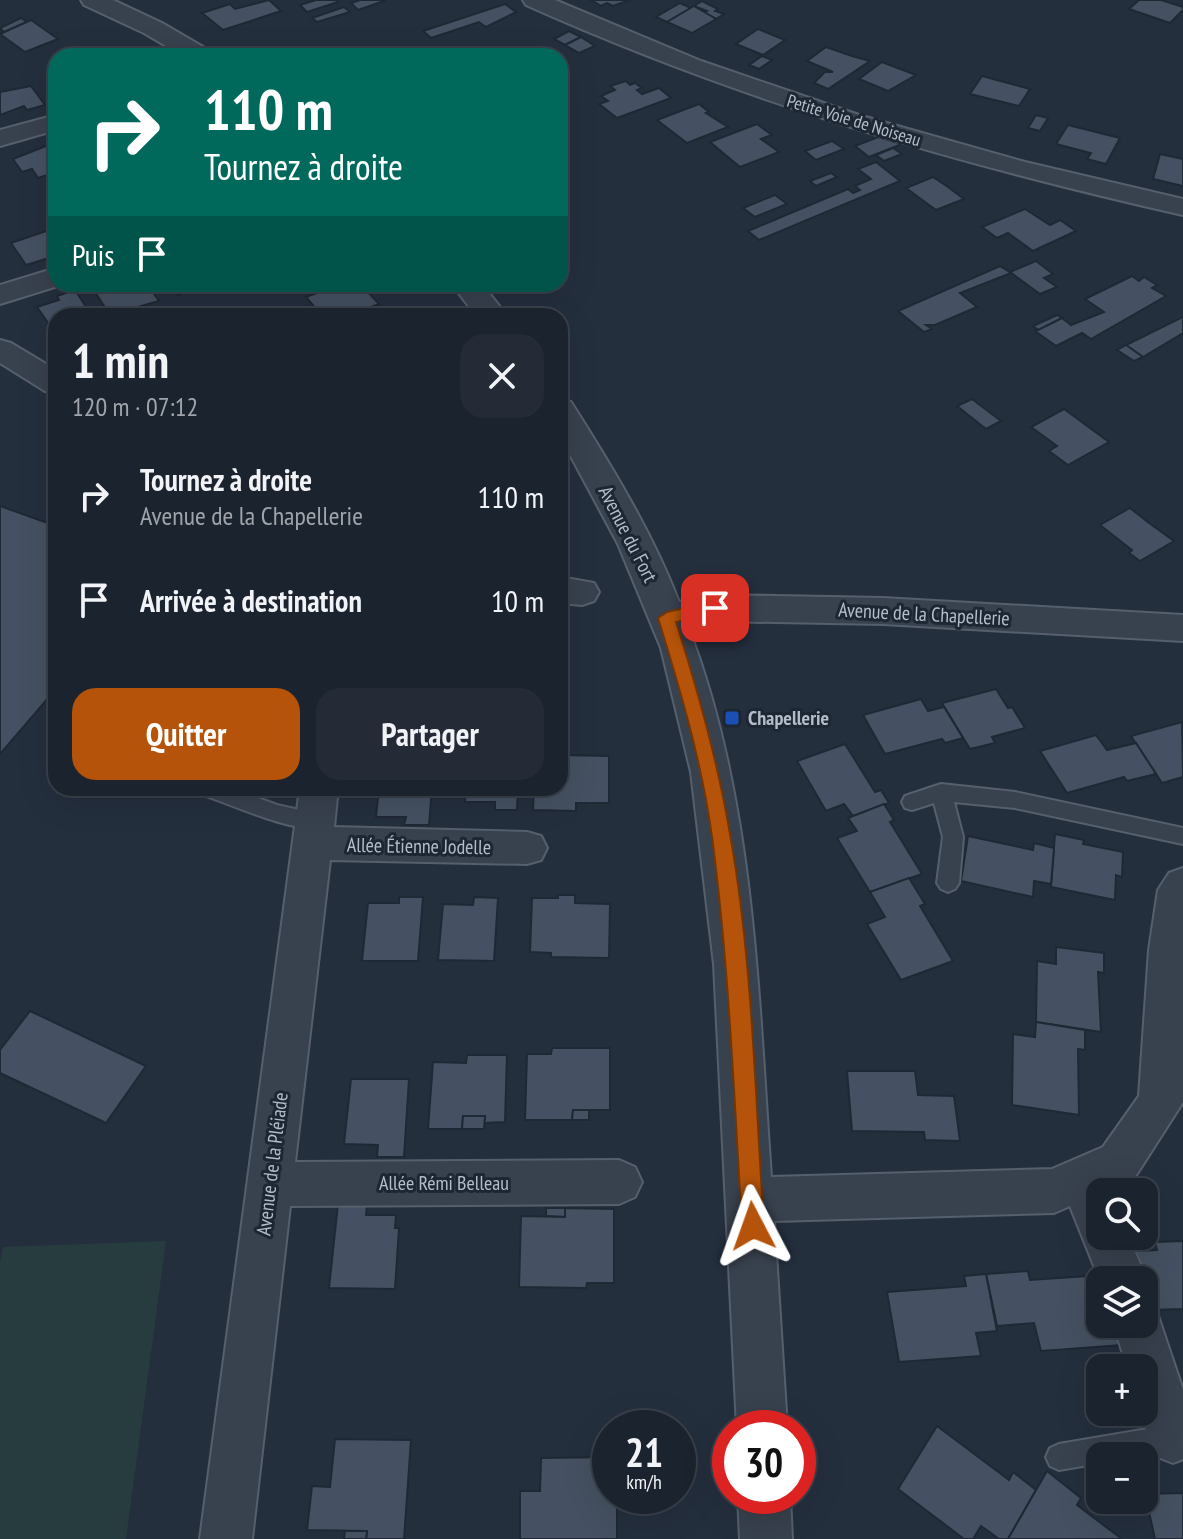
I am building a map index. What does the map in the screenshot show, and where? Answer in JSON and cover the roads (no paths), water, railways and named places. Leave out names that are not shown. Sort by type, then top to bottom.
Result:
[{"type":"street","points":[[93,0],[187,48]]},
{"type":"street","name":"Petite Voie de Noiseau","points":[[535,0],[629,42],[796,104],[994,162],[1183,207]]},
{"type":"street","points":[[0,138],[48,124]]},
{"type":"street","points":[[0,295],[48,280]]},
{"type":"street","points":[[473,292],[486,308]]},
{"type":"street","points":[[0,350],[48,379]]},
{"type":"street","name":"Avenue du Fort","points":[[568,423],[635,539],[667,618],[682,663],[721,834],[736,962],[761,1410]]},
{"type":"street","name":"Avenue de la Chapellerie","points":[[667,618],[715,608],[731,608],[883,611],[1183,628]]},
{"type":"street","name":"Allée Étienne Jodelle","points":[[315,817],[527,848]]},
{"type":"street","name":"Avenue de la Pléiade","points":[[226,1539],[315,817]]},
{"type":"street","points":[[751,1200],[1054,1191],[1119,1162],[1161,1102],[1170,950],[1178,890],[1183,885]]},
{"type":"street","points":[[1082,1178],[1086,1188]]},
{"type":"street","name":"Allée Rémi Belleau","points":[[270,1184],[619,1182]]},
{"type":"street","points":[[1143,1338],[1178,1437]]},
{"type":"street","points":[[765,1514],[766,1539]]},
{"type":"lane","points":[[912,802],[941,792],[1015,800],[1183,836]]},
{"type":"lane","points":[[941,792],[953,837],[948,883]]},
{"type":"lane","points":[[230,796],[276,813],[315,817]]},
{"type":"lane","points":[[1059,1457],[1178,1437]]},
{"type":"place","name":"Chapellerie","points":[[732,718]]}]
